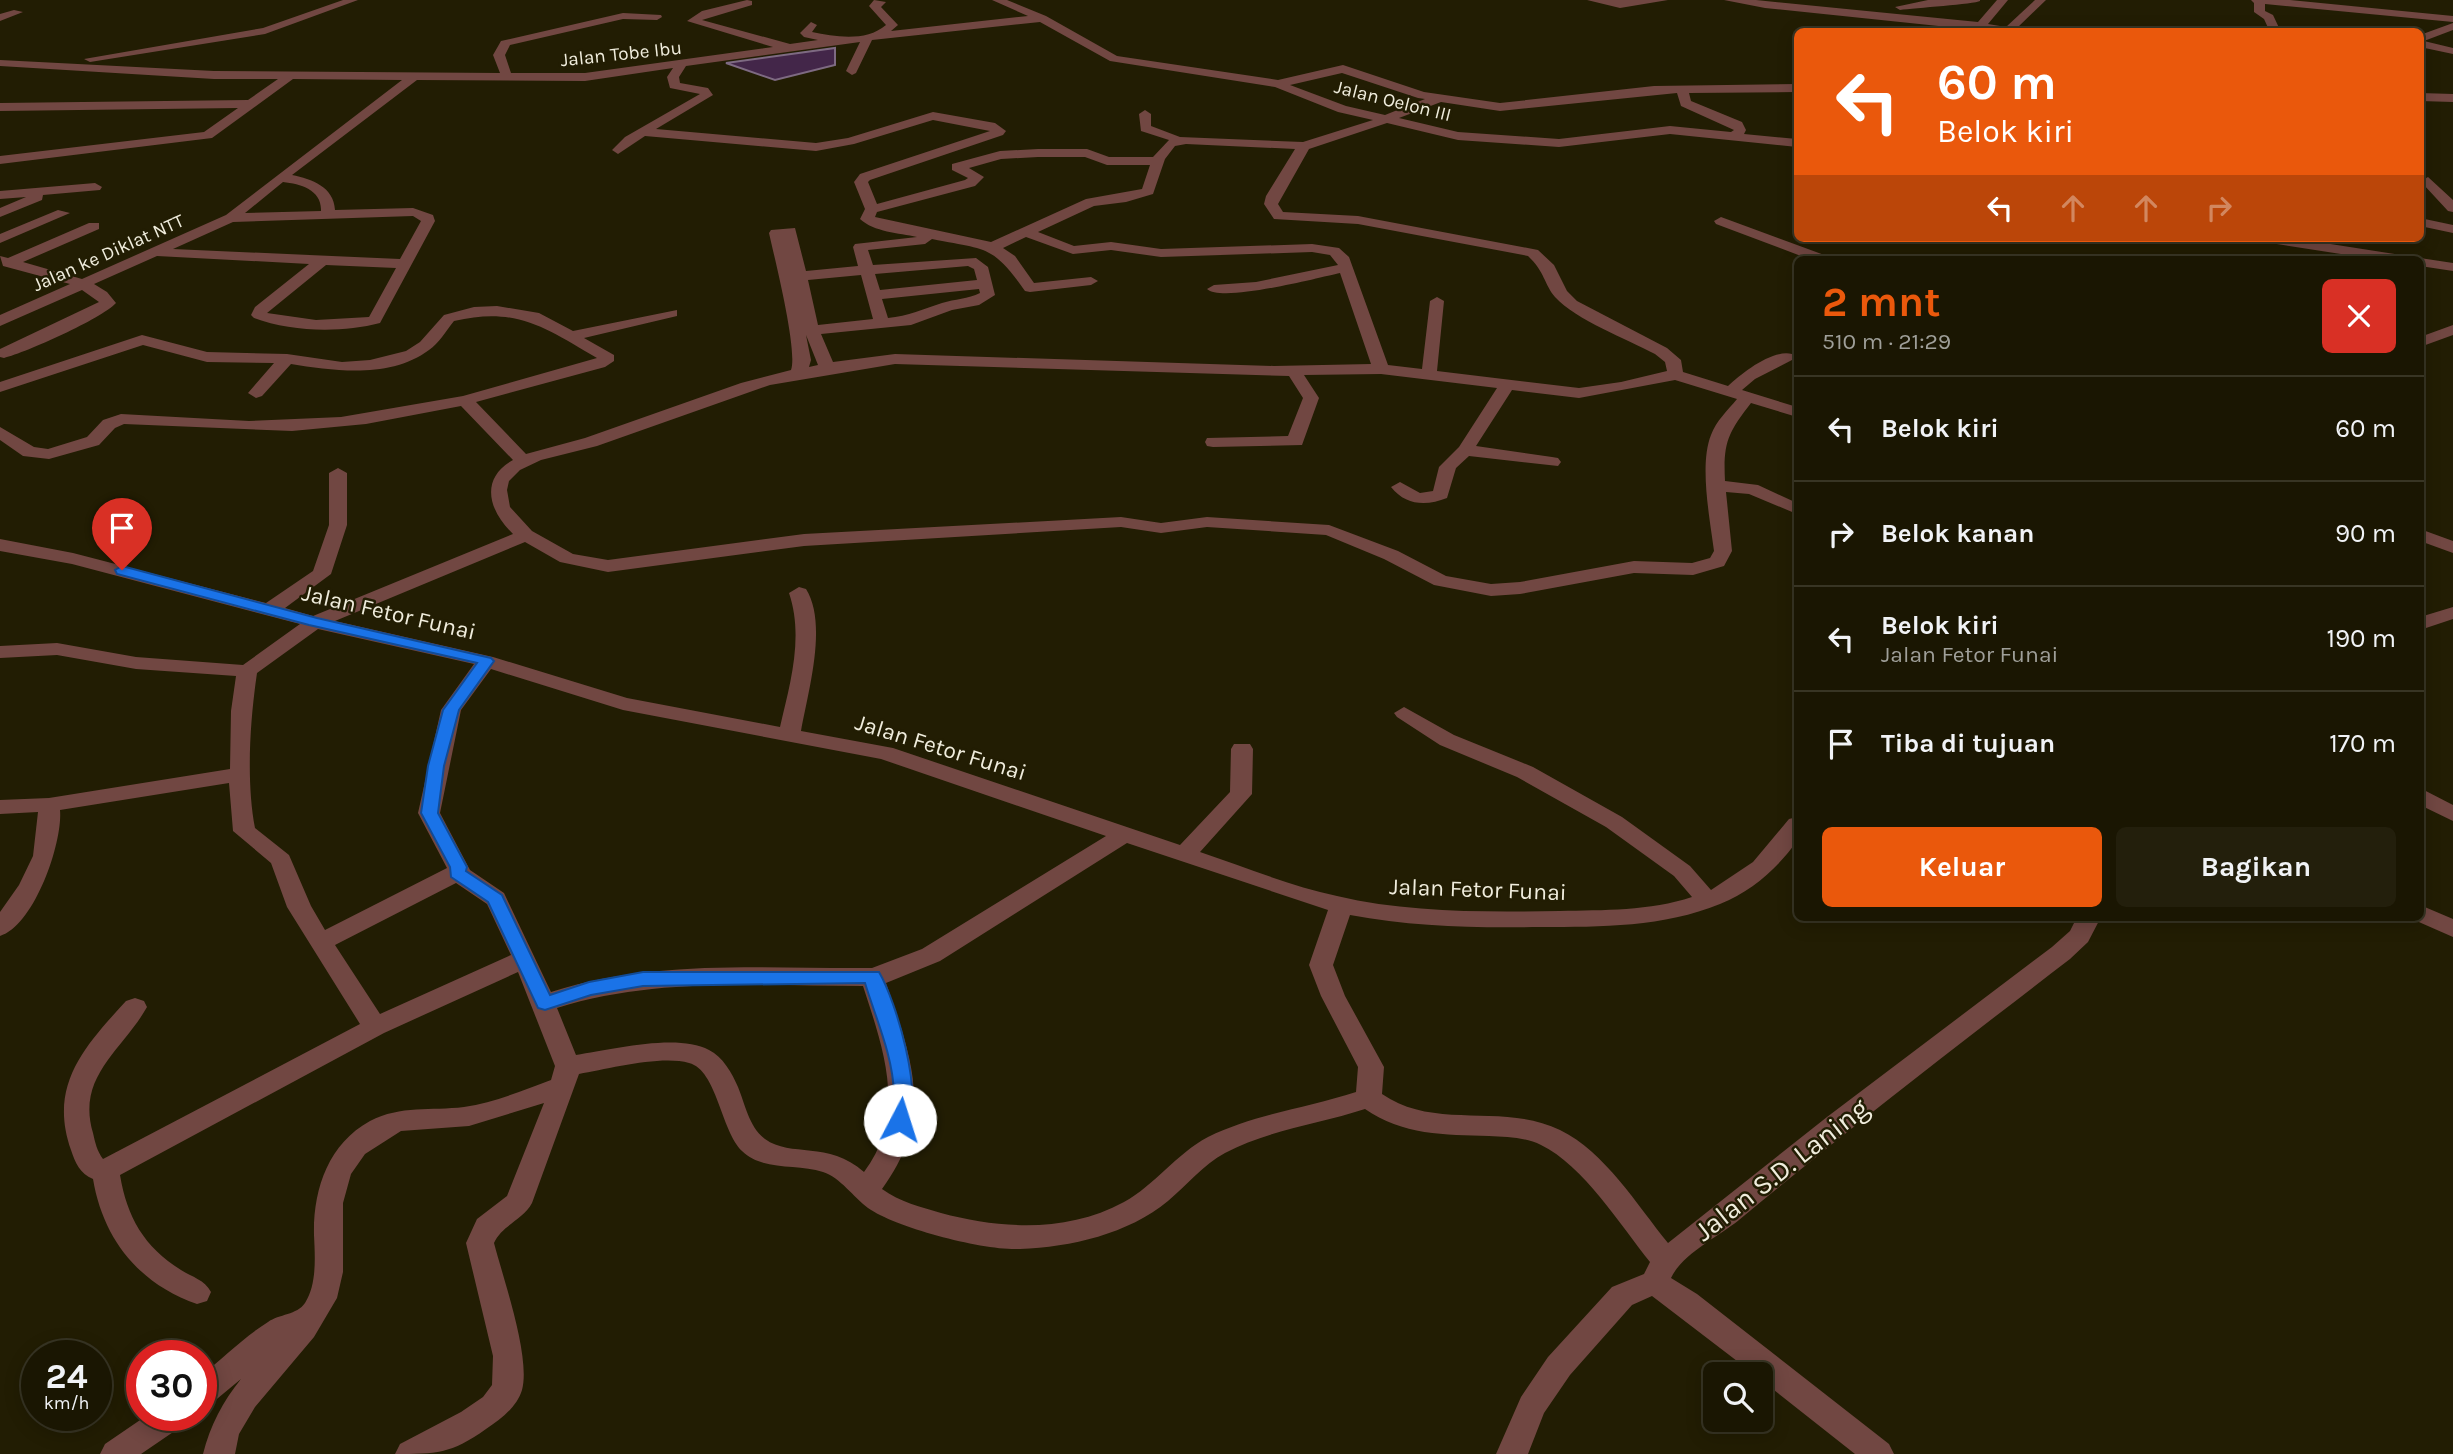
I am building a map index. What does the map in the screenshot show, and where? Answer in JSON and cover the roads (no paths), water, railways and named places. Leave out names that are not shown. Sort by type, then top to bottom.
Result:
[{"type":"street","points":[[0,63],[41,64],[199,43],[275,29],[353,0]]},
{"type":"street","points":[[879,0],[881,2],[873,6],[875,10],[892,25],[881,35]]},
{"type":"street","name":"Jalan Oelon III","points":[[997,0],[1042,18],[1114,59],[1278,85],[1333,106],[1458,136],[1535,143],[1658,130],[1794,143]]},
{"type":"street","points":[[1592,0],[1620,5],[1663,0]]},
{"type":"street","points":[[1729,0],[2000,28]]},
{"type":"street","points":[[1910,17],[1895,5],[1952,0]]},
{"type":"street","points":[[1960,0],[1975,1]]},
{"type":"street","points":[[1981,24],[2003,0]]},
{"type":"street","points":[[2017,28],[2041,0]]},
{"type":"street","points":[[2274,28],[2269,17],[2259,12],[2259,0],[2453,19]]},
{"type":"street","points":[[748,3],[706,13],[693,22],[739,31],[792,48]]},
{"type":"street","points":[[0,18],[18,12]]},
{"type":"street","points":[[1825,12],[1835,26]]},
{"type":"street","points":[[507,77],[499,55],[505,43],[623,16],[657,17]]},
{"type":"street","name":"Jalan Tobe Ibu","points":[[41,64],[159,72],[291,75],[598,76],[881,35],[1042,18]]},
{"type":"street","points":[[811,25],[806,33],[808,35],[836,41]]},
{"type":"street","points":[[2424,37],[2453,26]]},
{"type":"street","points":[[852,71],[861,56],[867,37]]},
{"type":"street","points":[[159,72],[199,43]]},
{"type":"street","points":[[2424,45],[2453,51]]},
{"type":"street","points":[[618,150],[643,132],[707,95],[704,91],[674,85],[673,77],[681,64]]},
{"type":"street","points":[[1278,85],[1343,69],[1391,86],[1439,98],[1500,107],[1682,89],[1794,88]]},
{"type":"street","points":[[0,160],[117,144],[195,138],[216,131],[291,75]]},
{"type":"street","name":"Jalan ke Diklat NTT","points":[[0,321],[231,218],[279,178],[416,75]]},
{"type":"street","points":[[1682,89],[1685,103],[1738,125],[1740,130],[1735,136]]},
{"type":"street","points":[[2424,97],[2453,98]]},
{"type":"street","points":[[993,247],[1091,202],[1126,198],[1148,191],[1165,147],[1177,141],[1304,146],[1439,98]]},
{"type":"street","points":[[0,107],[253,104]]},
{"type":"street","points":[[1145,114],[1145,128],[1173,137],[1177,141]]},
{"type":"street","points":[[643,132],[816,147],[850,141],[933,116],[991,126],[1000,131],[865,177],[862,182],[872,209],[867,219],[879,225],[993,247],[1010,259],[1030,288],[1091,281]]},
{"type":"street","points":[[1304,146],[1273,196],[1271,204],[1279,216],[1358,220],[1533,253],[1549,268],[1560,293],[1572,304],[1661,351],[1673,360],[1676,376]]},
{"type":"street","points":[[872,209],[976,180],[977,177],[957,167],[1000,155],[1082,152],[1105,161],[1160,161]]},
{"type":"street","points":[[279,178],[302,180],[319,188],[329,208],[326,215]]},
{"type":"street","points":[[2424,181],[2453,184]]},
{"type":"street","points":[[2424,181],[2453,208]]},
{"type":"street","points":[[0,195],[95,187]]},
{"type":"street","points":[[0,213],[52,191]]},
{"type":"street","points":[[0,239],[63,213]]},
{"type":"street","name":"Jalan ke Diklat NTT","points":[[231,218],[425,213],[428,221],[404,264]]},
{"type":"street","points":[[1721,221],[1814,256]]},
{"type":"street","points":[[2424,223],[2453,229]]},
{"type":"street","points":[[4,261],[94,226]]},
{"type":"street","points":[[1028,233],[1073,250],[1111,246],[1161,253],[1326,249],[1338,253],[1381,369]]},
{"type":"street","points":[[882,323],[860,247],[932,239]]},
{"type":"street","points":[[2290,242],[2381,256]]},
{"type":"street","points":[[156,253],[404,264],[389,296],[332,323],[270,319],[258,315],[260,310],[322,261]]},
{"type":"street","points":[[2,353],[107,305],[105,296],[81,284],[4,261]]},
{"type":"street","points":[[792,277],[971,261],[981,267],[986,298],[949,306],[911,320],[794,332]]},
{"type":"street","points":[[2424,263],[2453,267]]},
{"type":"street","points":[[1214,289],[1256,286],[1345,268]]},
{"type":"street","points":[[792,277],[814,330],[821,357],[828,368]]},
{"type":"street","points":[[792,277],[794,332],[803,360],[798,374]]},
{"type":"street","points":[[876,295],[985,284]]},
{"type":"street","points":[[1429,374],[1437,301]]},
{"type":"street","points":[[0,307],[19,313]]},
{"type":"street","points":[[0,387],[142,340],[207,357],[287,359],[342,367],[383,362],[422,348],[449,318],[474,312],[533,316],[608,358],[607,361],[465,400],[379,416],[281,426],[121,419],[109,424],[93,441],[43,454],[29,452],[0,432]]},
{"type":"street","points":[[570,336],[672,313]]},
{"type":"street","points":[[2424,341],[2453,330]]},
{"type":"street","points":[[2,353],[55,369]]},
{"type":"street","points":[[1786,357],[1749,376],[1738,396],[1720,433],[1716,470],[1723,551],[1717,562],[1693,569],[1634,567],[1506,590],[1469,588],[1441,581],[1391,555],[1329,530],[1247,527],[1207,522],[1161,528],[1108,523],[824,538],[608,566],[567,558],[526,535],[500,506],[496,494],[506,472],[524,462],[620,433],[749,386],[828,368],[916,358],[1293,370],[1381,369],[1578,393],[1623,387],[1656,376],[1676,376],[1738,396],[1794,411]]},
{"type":"street","points":[[256,393],[287,359]]},
{"type":"street","points":[[1213,442],[1296,441],[1298,426],[1311,398],[1293,370]]},
{"type":"street","points":[[1400,487],[1408,495],[1418,499],[1441,494],[1448,467],[1465,450],[1508,384]]},
{"type":"street","points":[[465,400],[524,462]]},
{"type":"street","points":[[1465,450],[1552,462]]},
{"type":"street","points":[[269,610],[322,573],[338,524],[338,473]]},
{"type":"street","points":[[1719,486],[1752,489],[1794,508]]},
{"type":"street","points":[[0,652],[57,649],[113,660],[247,671],[315,622],[526,535]]},
{"type":"street","points":[[2424,536],[2453,547]]},
{"type":"street","name":"Jalan Fetor Funai","points":[[0,545],[73,559],[315,622],[486,661],[623,704],[895,756],[1341,907],[1420,917],[1641,916],[1707,900],[1733,889],[1756,873],[1782,848],[1794,829]]},
{"type":"street","points":[[789,736],[806,632],[804,602],[799,593]]},
{"type":"street","points":[[2424,623],[2453,613]]},
{"type":"street","points":[[457,873],[458,867],[429,813],[430,799],[451,710],[486,661]]},
{"type":"street","points":[[247,671],[241,710],[240,808],[244,831],[274,851],[281,860],[299,908],[375,1027]]},
{"type":"street","points":[[1404,713],[1447,740],[1525,772],[1614,822],[1682,871],[1707,900]]},
{"type":"street","points":[[1185,854],[1241,794],[1242,749]]},
{"type":"street","points":[[0,807],[49,805],[242,774]]},
{"type":"street","points":[[2424,797],[2453,814]]},
{"type":"street","points":[[0,928],[35,882],[51,818],[49,805]]},
{"type":"street","points":[[545,1003],[615,983],[659,978],[872,977],[891,973],[931,955],[1124,835]]},
{"type":"street","points":[[321,942],[457,873]]},
{"type":"street","points":[[411,1454],[472,1422],[494,1406],[507,1389],[508,1356],[480,1243],[487,1227],[518,1203],[557,1104],[564,1076],[545,1003],[496,899],[457,873]]},
{"type":"street","points":[[1341,907],[1322,956],[1322,972],[1371,1067],[1369,1098]]},
{"type":"street","points":[[2424,915],[2453,929]]},
{"type":"street","name":"Jalan S.D. Laning","points":[[1513,1454],[1532,1406],[1559,1366],[1622,1296],[1659,1271],[1836,1124],[2062,953],[2080,936],[2086,921]]},
{"type":"street","points":[[135,1007],[80,1076],[75,1093],[77,1132],[94,1168],[105,1170],[375,1027],[525,959]]},
{"type":"street","points":[[866,1191],[891,1153],[904,1098],[902,1071],[872,977]]},
{"type":"street","points":[[219,1454],[226,1428],[238,1406],[282,1357],[311,1318],[327,1288],[331,1268],[327,1246],[333,1180],[348,1153],[368,1135],[395,1122],[467,1117],[564,1076],[665,1053],[699,1056],[712,1066],[723,1083],[751,1143],[785,1158],[830,1163],[848,1173],[882,1204],[911,1217],[1013,1238],[1052,1234],[1124,1216],[1149,1200],[1196,1157],[1220,1143],[1369,1098]]},
{"type":"street","points":[[1369,1098],[1394,1117],[1432,1124],[1490,1125],[1548,1135],[1563,1143],[1659,1271],[1687,1303],[1878,1454]]},
{"type":"street","points":[[105,1170],[110,1205],[130,1240],[161,1273],[197,1292]]},
{"type":"street","points":[[217,1381],[280,1329],[311,1318]]},
{"type":"street","points":[[116,1454],[149,1431]]}]
